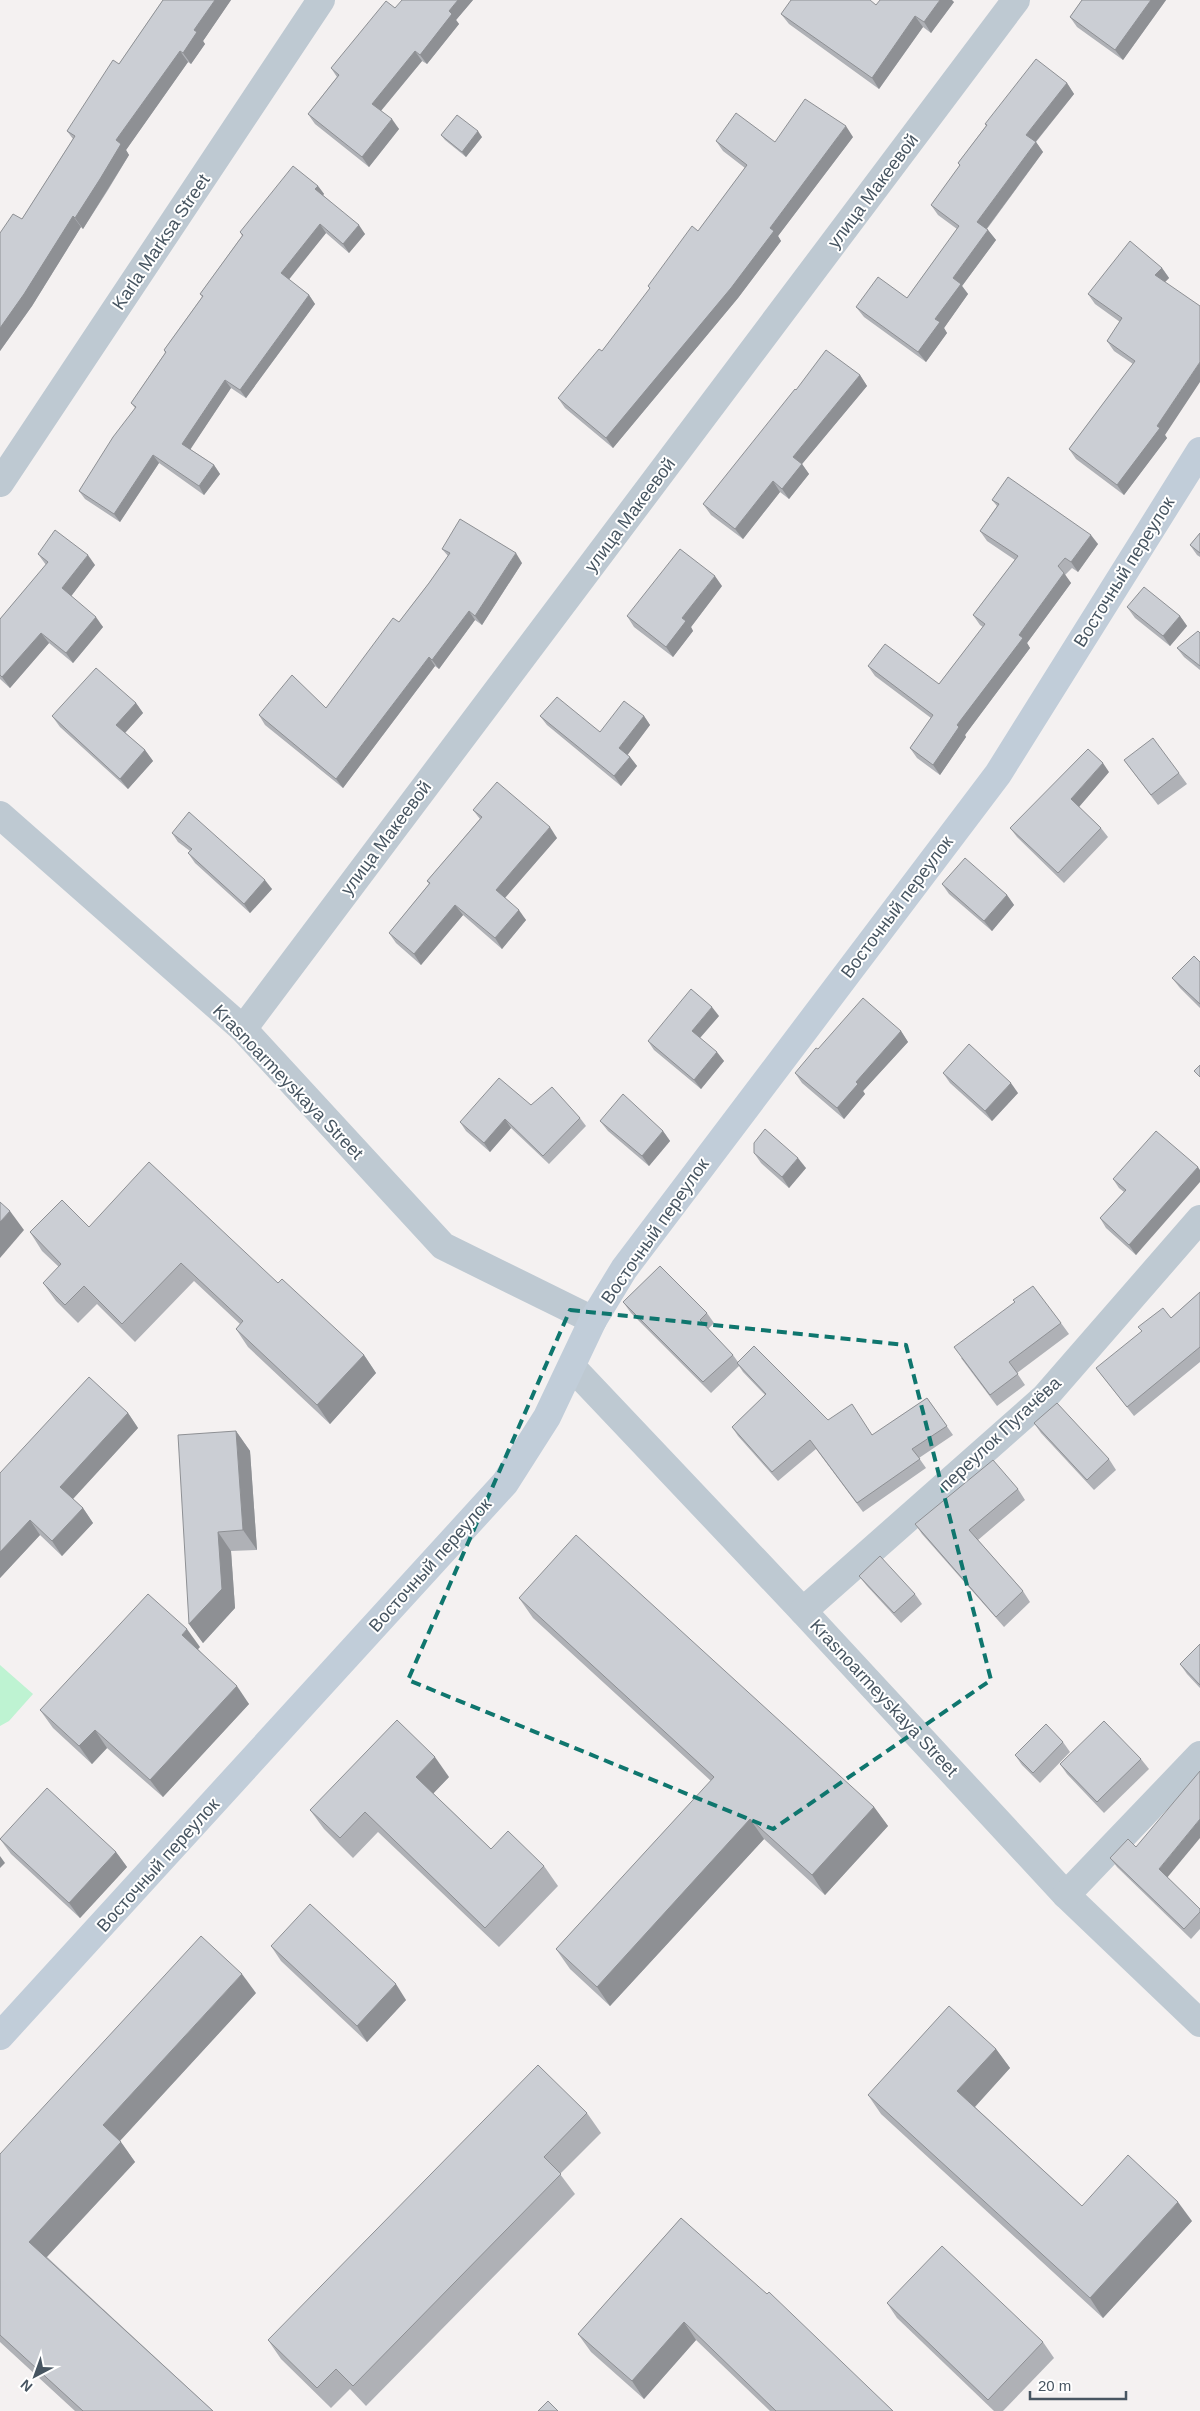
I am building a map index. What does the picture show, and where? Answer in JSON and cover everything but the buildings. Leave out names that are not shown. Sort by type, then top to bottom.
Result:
[{"type":"street","name":"Karla Marksa Street","points":[[0,483],[322,0]]},
{"type":"street","name":"улица Макеевой","points":[[243,1029],[1016,0]]},
{"type":"street","name":"Восточный переулок","points":[[0,2036],[505,1483],[547,1417],[593,1320],[624,1269],[998,774],[1200,451]]},
{"type":"street","name":"Krasnoarmeyskaya Street","points":[[0,815],[243,1029],[442,1246],[593,1320]]},
{"type":"street","name":"переулок Пугачёва","points":[[803,1610],[1045,1397],[1200,1219]]},
{"type":"street","name":"Krasnoarmeyskaya Street","points":[[572,1367],[803,1610],[1066,1895],[1200,2023]]},
{"type":"street","points":[[1066,1895],[1200,1755]]},
{"type":"highlighted area","points":[[570,1310],[906,1345],[991,1680],[773,1829],[408,1680]]},
{"type":"green space","points":[[0,1665],[33,1694],[9,1721],[0,1726]]}]
